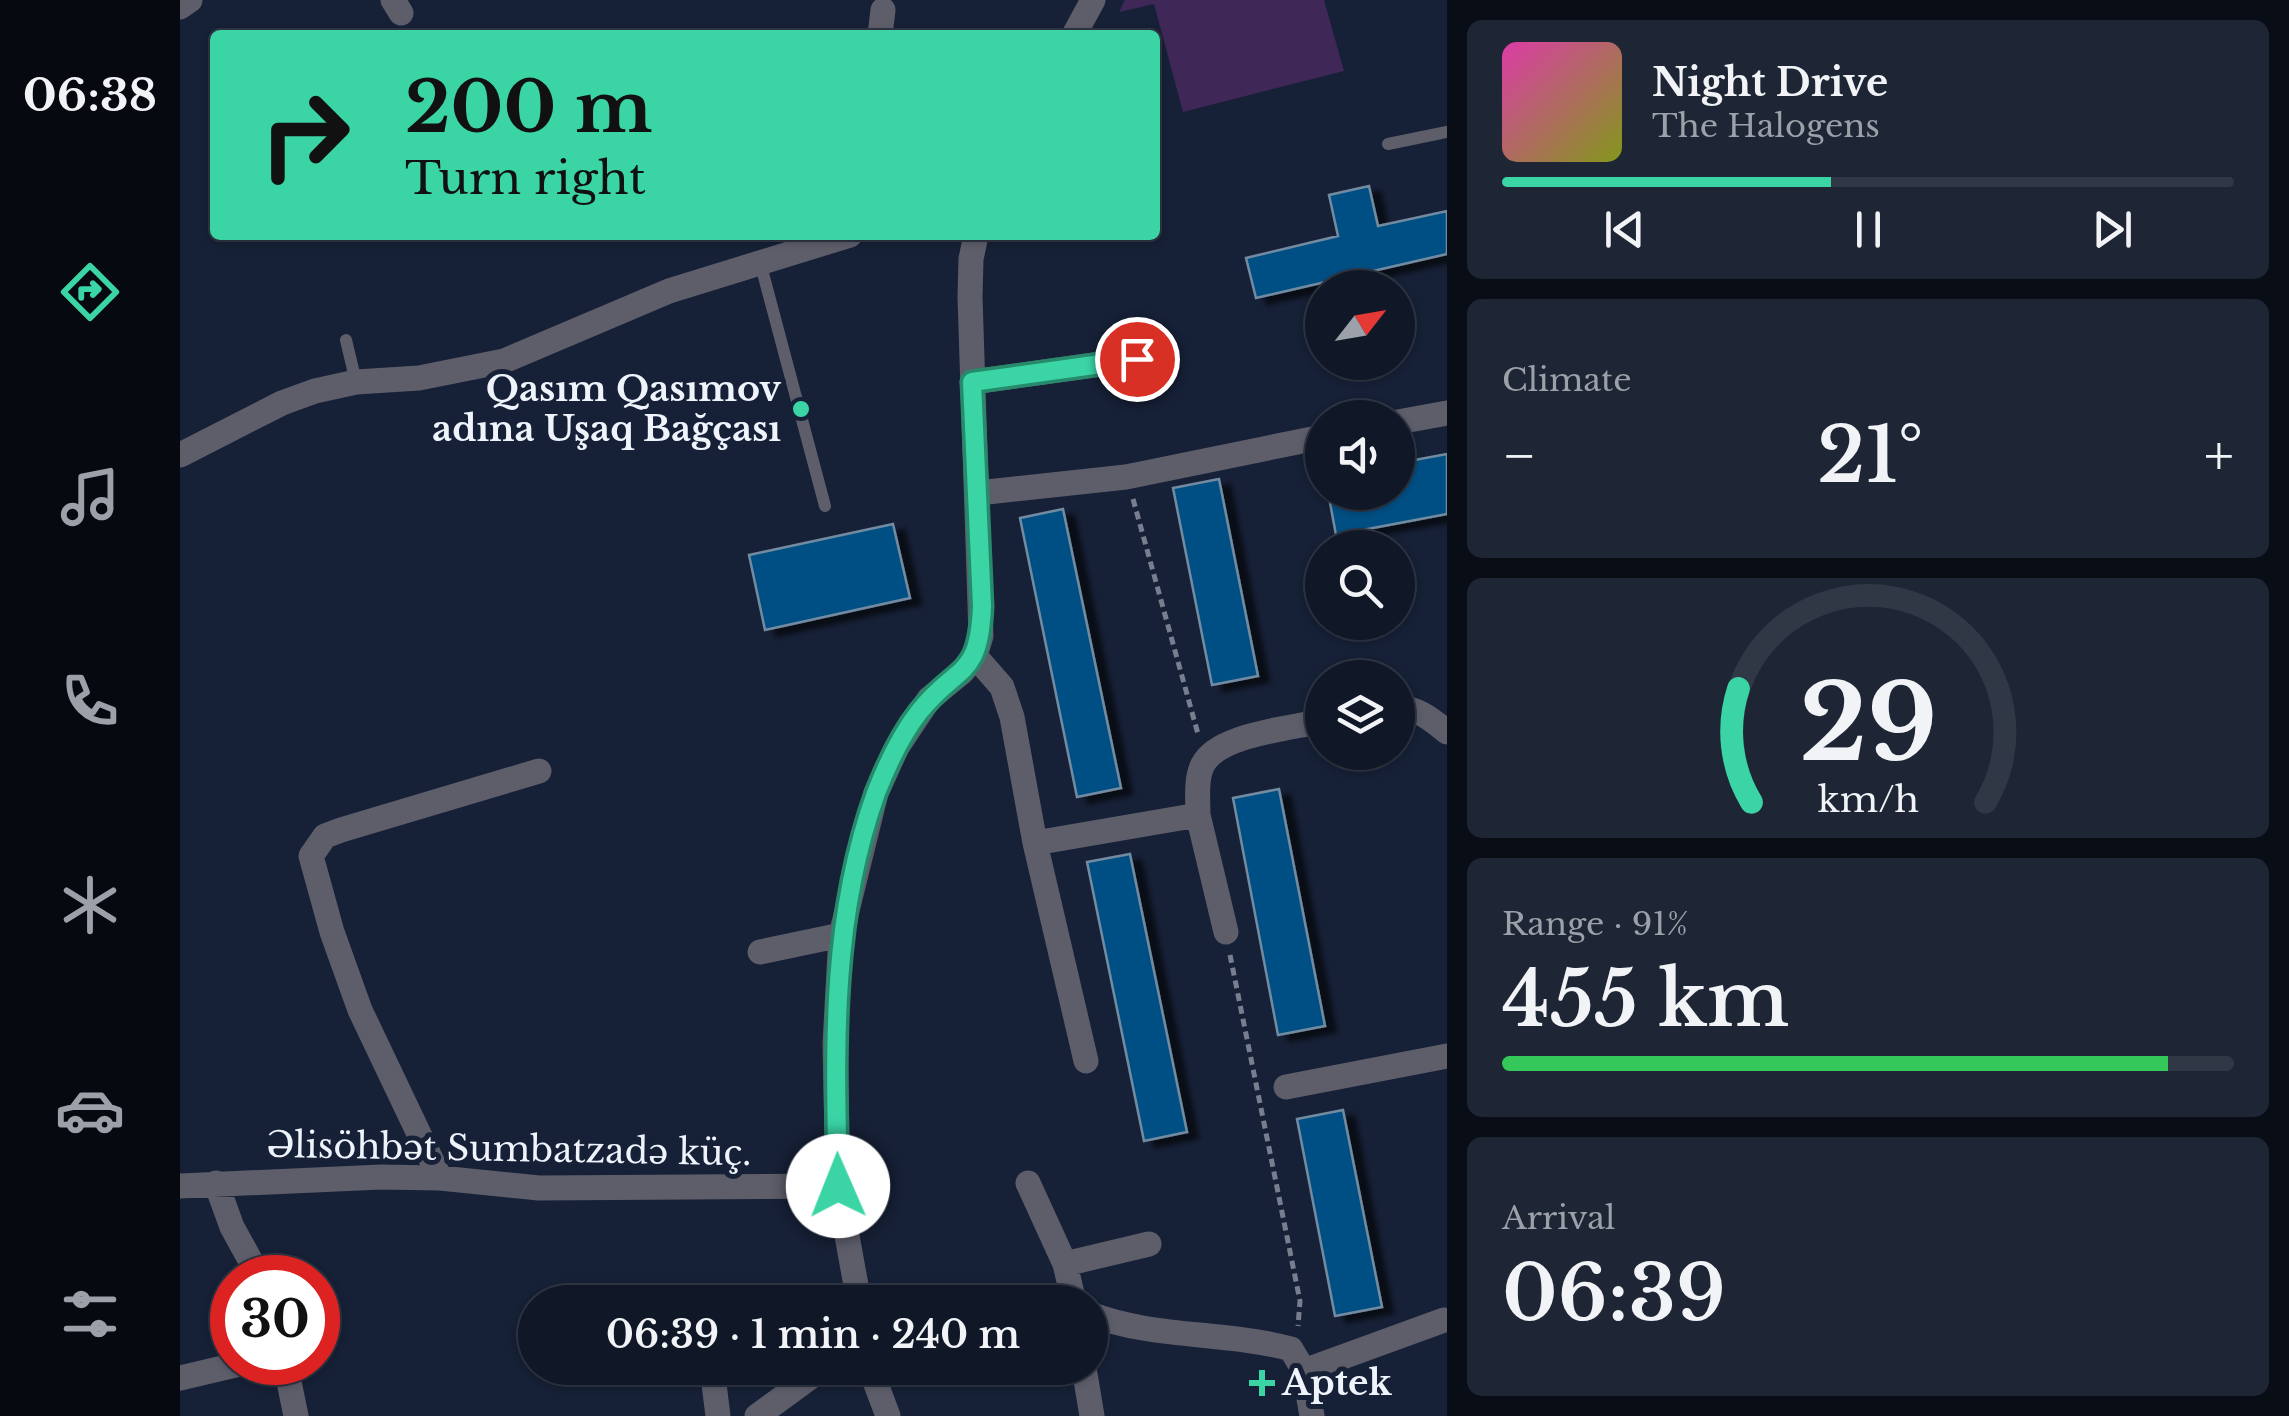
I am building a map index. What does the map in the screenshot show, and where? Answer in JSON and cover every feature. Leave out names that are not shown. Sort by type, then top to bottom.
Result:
[{"type":"street","points":[[180,7],[190,0]]},
{"type":"street","points":[[1077,30],[1093,0]]},
{"type":"street","points":[[180,455],[282,403],[315,391],[356,382],[418,378],[504,361],[669,291],[833,240]]},
{"type":"street","points":[[856,1285],[838,1186],[835,1043],[841,935],[876,793],[897,747],[930,699],[975,656],[981,636],[972,382],[971,258],[975,240]]},
{"type":"street","points":[[972,382],[1137,359]]},
{"type":"street","points":[[1415,419],[1446,413]]},
{"type":"street","points":[[978,493],[1126,477],[1305,440]]},
{"type":"street","points":[[975,656],[1002,687],[1012,716],[1034,843],[1086,1061]]},
{"type":"street","points":[[1415,711],[1446,732]]},
{"type":"street","points":[[1226,932],[1198,815],[1198,779],[1204,761],[1222,746],[1305,726]]},
{"type":"street","points":[[440,1178],[360,1010],[311,856],[326,836],[341,830],[539,771]]},
{"type":"street","points":[[1034,843],[1198,815]]},
{"type":"street","points":[[760,952],[841,935]]},
{"type":"street","points":[[1286,1087],[1446,1056]]},
{"type":"street","name":"Əlisöhbət Sumbatzadə küç.","points":[[180,1186],[381,1177],[440,1178],[539,1188],[838,1186]]},
{"type":"street","points":[[216,1183],[248,1255]]},
{"type":"street","points":[[1028,1183],[1065,1264],[1070,1285]]},
{"type":"street","points":[[1065,1264],[1148,1244]]},
{"type":"street","points":[[1108,1320],[1136,1329],[1237,1338],[1298,1360],[1444,1320]]},
{"type":"street","points":[[1298,1360],[1312,1416]]},
{"type":"street","points":[[180,1378],[210,1371]]},
{"type":"street","points":[[290,1385],[296,1416]]},
{"type":"street","points":[[714,1385],[718,1416]]},
{"type":"street","points":[[757,1416],[800,1385]]},
{"type":"street","points":[[876,1385],[888,1416]]},
{"type":"street","points":[[1087,1385],[1092,1416]]},
{"type":"lane","points":[[1388,144],[1446,132]]},
{"type":"lane","points":[[760,262],[825,506]]},
{"type":"lane","points":[[346,340],[356,382]]},
{"type":"path","points":[[1126,477],[1191,702],[1204,761]]},
{"type":"path","points":[[1226,932],[1300,1301],[1298,1360]]},
{"type":"shaded area","points":[[1125,0],[1324,0],[1344,71],[1183,112],[1154,4],[1119,12]]},
{"type":"building","points":[[1369,186],[1378,226],[1447,211],[1447,254],[1378,270],[1305,270],[1305,287],[1256,298],[1246,258],[1338,236],[1329,195]]},
{"type":"building","points":[[1447,454],[1447,514],[1362,530],[1335,530],[1331,510],[1415,510],[1415,460]]},
{"type":"building","points":[[1219,479],[1258,676],[1212,685],[1173,488]]},
{"type":"building","points":[[1063,509],[1121,788],[1077,797],[1020,518]]},
{"type":"building","points":[[893,524],[910,598],[765,630],[749,555]]},
{"type":"building","points":[[1279,789],[1325,1026],[1278,1035],[1233,798]]},
{"type":"building","points":[[1130,854],[1187,1132],[1144,1141],[1087,862]]},
{"type":"building","points":[[1343,1110],[1382,1307],[1335,1316],[1297,1119]]},
{"type":"place","name":"Qasım Qasımov adına Uşaq Bağçası","points":[[801,409]]},
{"type":"place","name":"Aptek","points":[[1262,1383]]},
{"type":"route","points":[[838,1186],[835,1043],[841,935],[858,860],[876,793],[897,747],[930,699],[975,656],[981,636],[972,382],[1137,359]]}]
